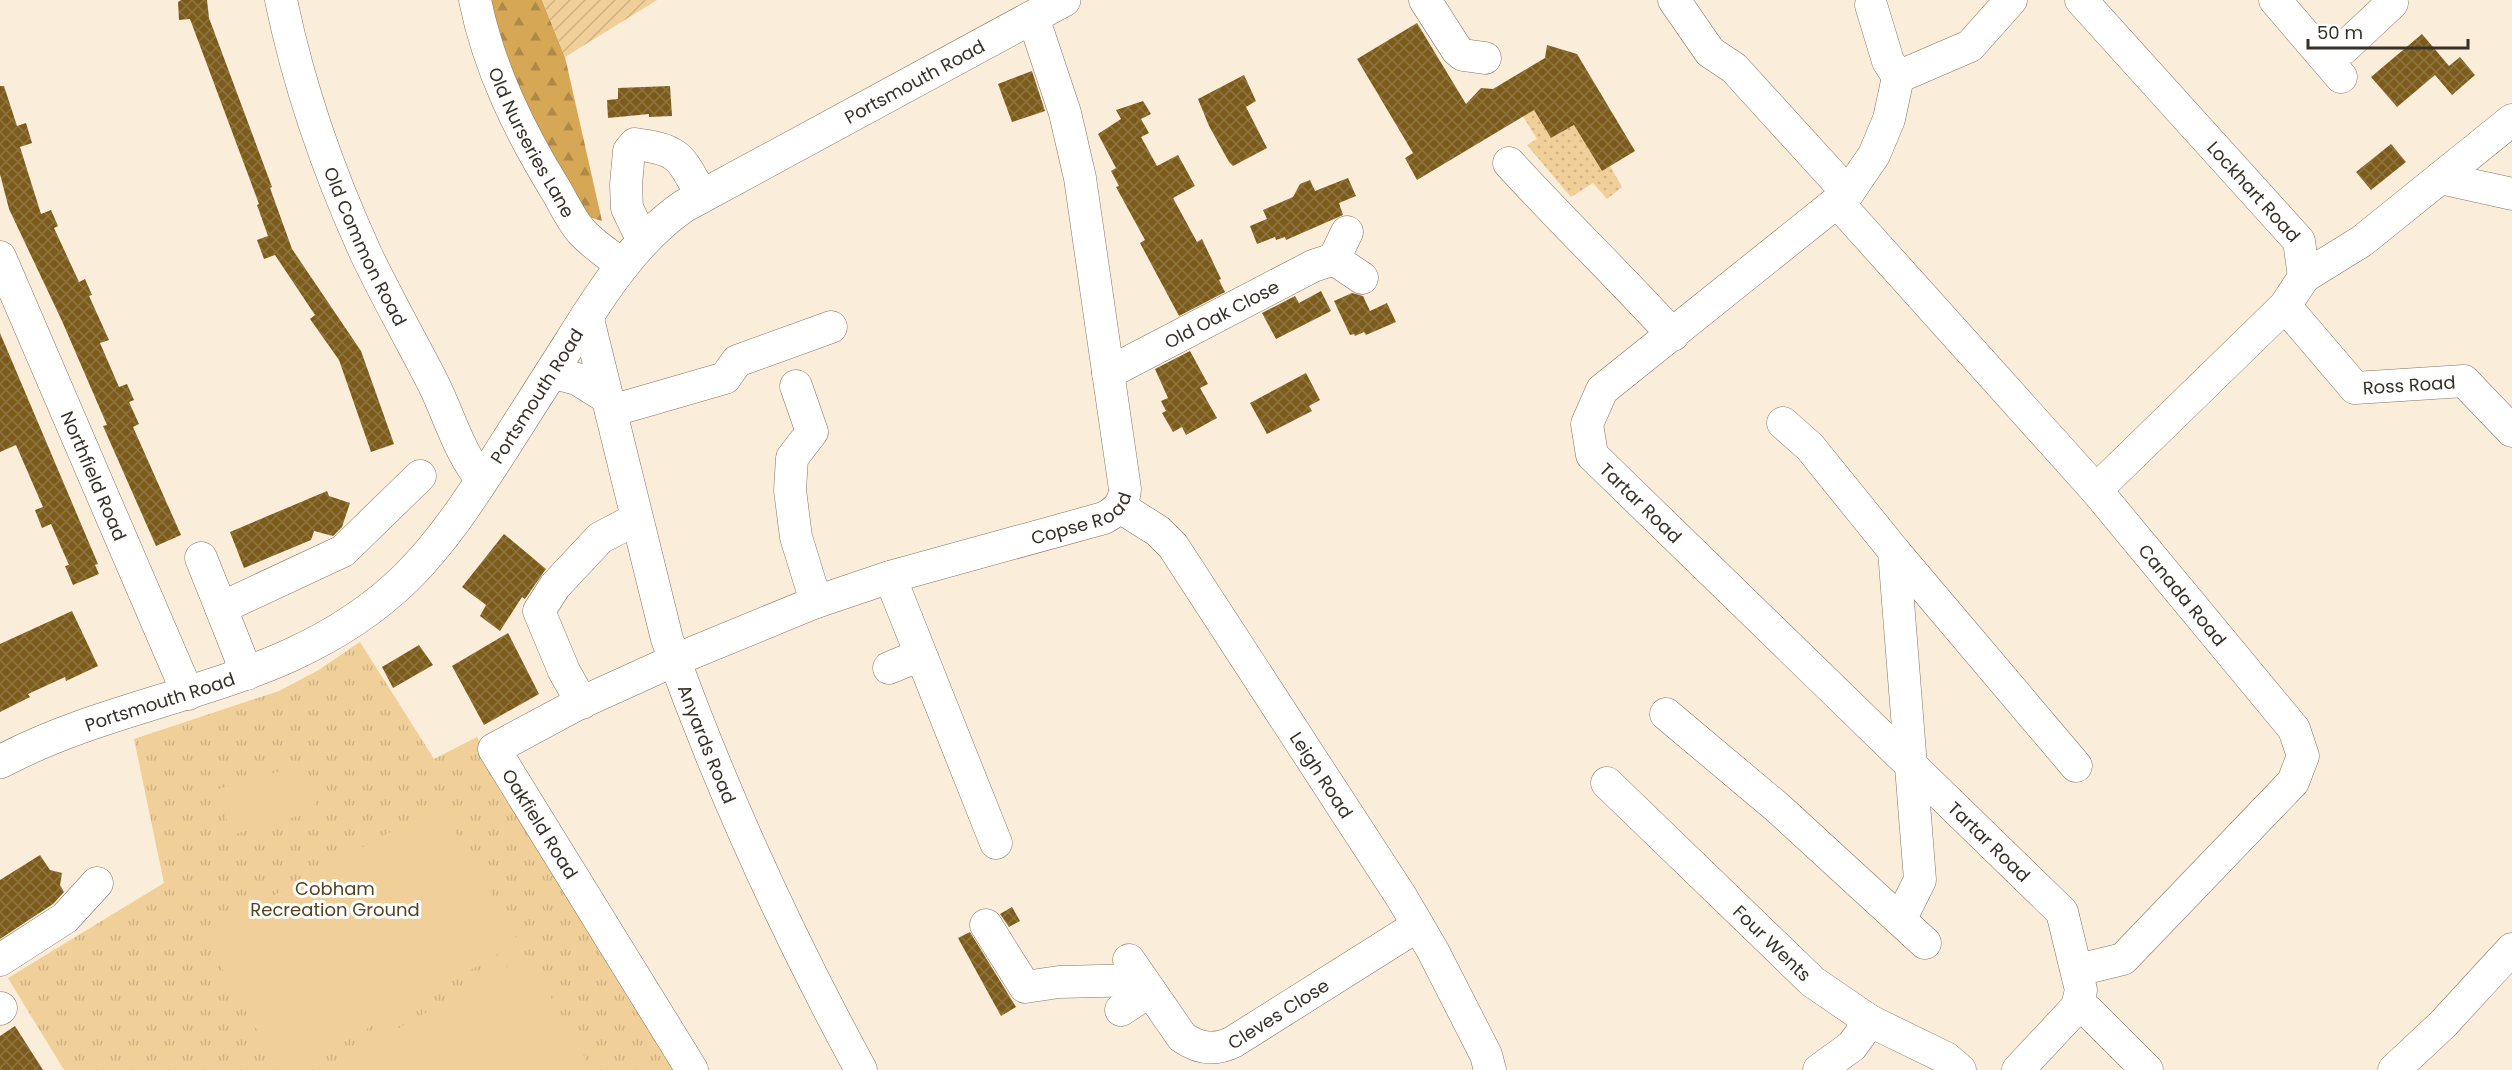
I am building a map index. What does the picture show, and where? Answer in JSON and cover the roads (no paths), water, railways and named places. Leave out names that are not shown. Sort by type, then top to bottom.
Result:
[{"type":"main road","name":"Portsmouth Road","points":[[0,762],[71,730],[133,709],[188,694],[294,655],[326,638],[383,598],[434,548],[482,480],[587,315],[633,254],[666,218],[702,196],[1064,0]]},
{"type":"street","name":"Old Common Road","points":[[281,0],[306,96],[333,176],[366,254],[449,416],[470,466],[482,480]]},
{"type":"street","name":"Old Nurseries Lane","points":[[475,0],[491,61],[516,120],[581,231],[633,254]]},
{"type":"street","points":[[1425,0],[1457,50],[1463,55],[1485,58]]},
{"type":"street","name":"Canada Road","points":[[1674,0],[1710,52],[1732,66],[2096,490],[2294,729],[2303,756],[2293,782],[2123,959],[2078,970]]},
{"type":"street","points":[[1871,5],[1888,61],[1898,77],[1970,46],[2011,0]]},
{"type":"street","name":"Lockhart Road","points":[[2081,0],[2299,241],[2304,276]]},
{"type":"street","points":[[2274,0],[2342,62],[2392,3],[2389,0]]},
{"type":"street","name":"Copse Road","points":[[675,660],[816,602],[890,577],[1104,518],[1120,507],[1125,498],[1125,489],[1080,178],[1065,113],[1033,17]]},
{"type":"street","name":"Tartar Road","points":[[1898,77],[1889,119],[1874,155],[1843,198],[1602,390],[1587,424],[1592,455],[2062,912],[2082,990],[2077,1007]]},
{"type":"street","points":[[2096,490],[2285,306],[2304,276],[2362,241],[2512,120]]},
{"type":"street","points":[[633,254],[626,185],[629,151],[635,144],[672,152],[685,165],[702,196]]},
{"type":"street","points":[[1509,164],[1673,335]]},
{"type":"street","points":[[2440,178],[2512,194]]},
{"type":"street","name":"Old Oak Close","points":[[1108,373],[1313,266],[1340,245],[1362,278]]},
{"type":"street","name":"Northfield Road","points":[[0,258],[188,694]]},
{"type":"street","name":"Ross Road","points":[[2285,306],[2355,388],[2464,381],[2512,431]]},
{"type":"street","name":"Anyards Road","points":[[587,315],[636,519],[675,660],[737,818],[808,970],[861,1070]]},
{"type":"street","points":[[551,372],[577,379],[608,404],[725,378],[737,361],[831,327]]},
{"type":"street","points":[[796,386],[813,432],[792,458],[791,511],[804,568],[816,602]]},
{"type":"street","points":[[1783,423],[1810,447],[1894,551],[2076,766]]},
{"type":"street","points":[[221,608],[343,550],[420,476]]},
{"type":"street","name":"Leigh Road","points":[[1120,507],[1158,531],[1173,546],[1417,926],[1486,1055],[1490,1070]]},
{"type":"street","points":[[582,703],[564,670],[539,611],[555,586],[600,537],[636,519]]},
{"type":"street","points":[[1894,551],[1920,880],[1900,920]]},
{"type":"street","points":[[201,558],[247,674]]},
{"type":"street","points":[[890,577],[996,843]]},
{"type":"street","points":[[889,668],[920,655]]},
{"type":"street","name":"Oakfield Road","points":[[675,660],[582,703],[494,749],[692,1070]]},
{"type":"street","points":[[1666,714],[1778,808],[1925,943]]},
{"type":"street","name":"Four Wents","points":[[1607,783],[1813,982],[1870,1021],[1946,1058],[1960,1070]]},
{"type":"street","points":[[0,960],[65,918],[97,883]]},
{"type":"street","points":[[986,925],[1024,987],[1059,982],[1140,977]]},
{"type":"street","name":"Cleves Close","points":[[1140,977],[1182,1037],[1201,1047],[1223,1046],[1417,926]]},
{"type":"street","points":[[2394,1070],[2443,1024],[2512,949]]},
{"type":"street","points":[[1121,1010],[1140,977]]},
{"type":"street","points":[[2018,1070],[2077,1007],[2088,1011],[2147,1070]]},
{"type":"street","points":[[1819,1070],[1852,1046],[1870,1021]]},
{"type":"park label","name":"Cobham Recreation Ground","points":[[335,898]]}]
